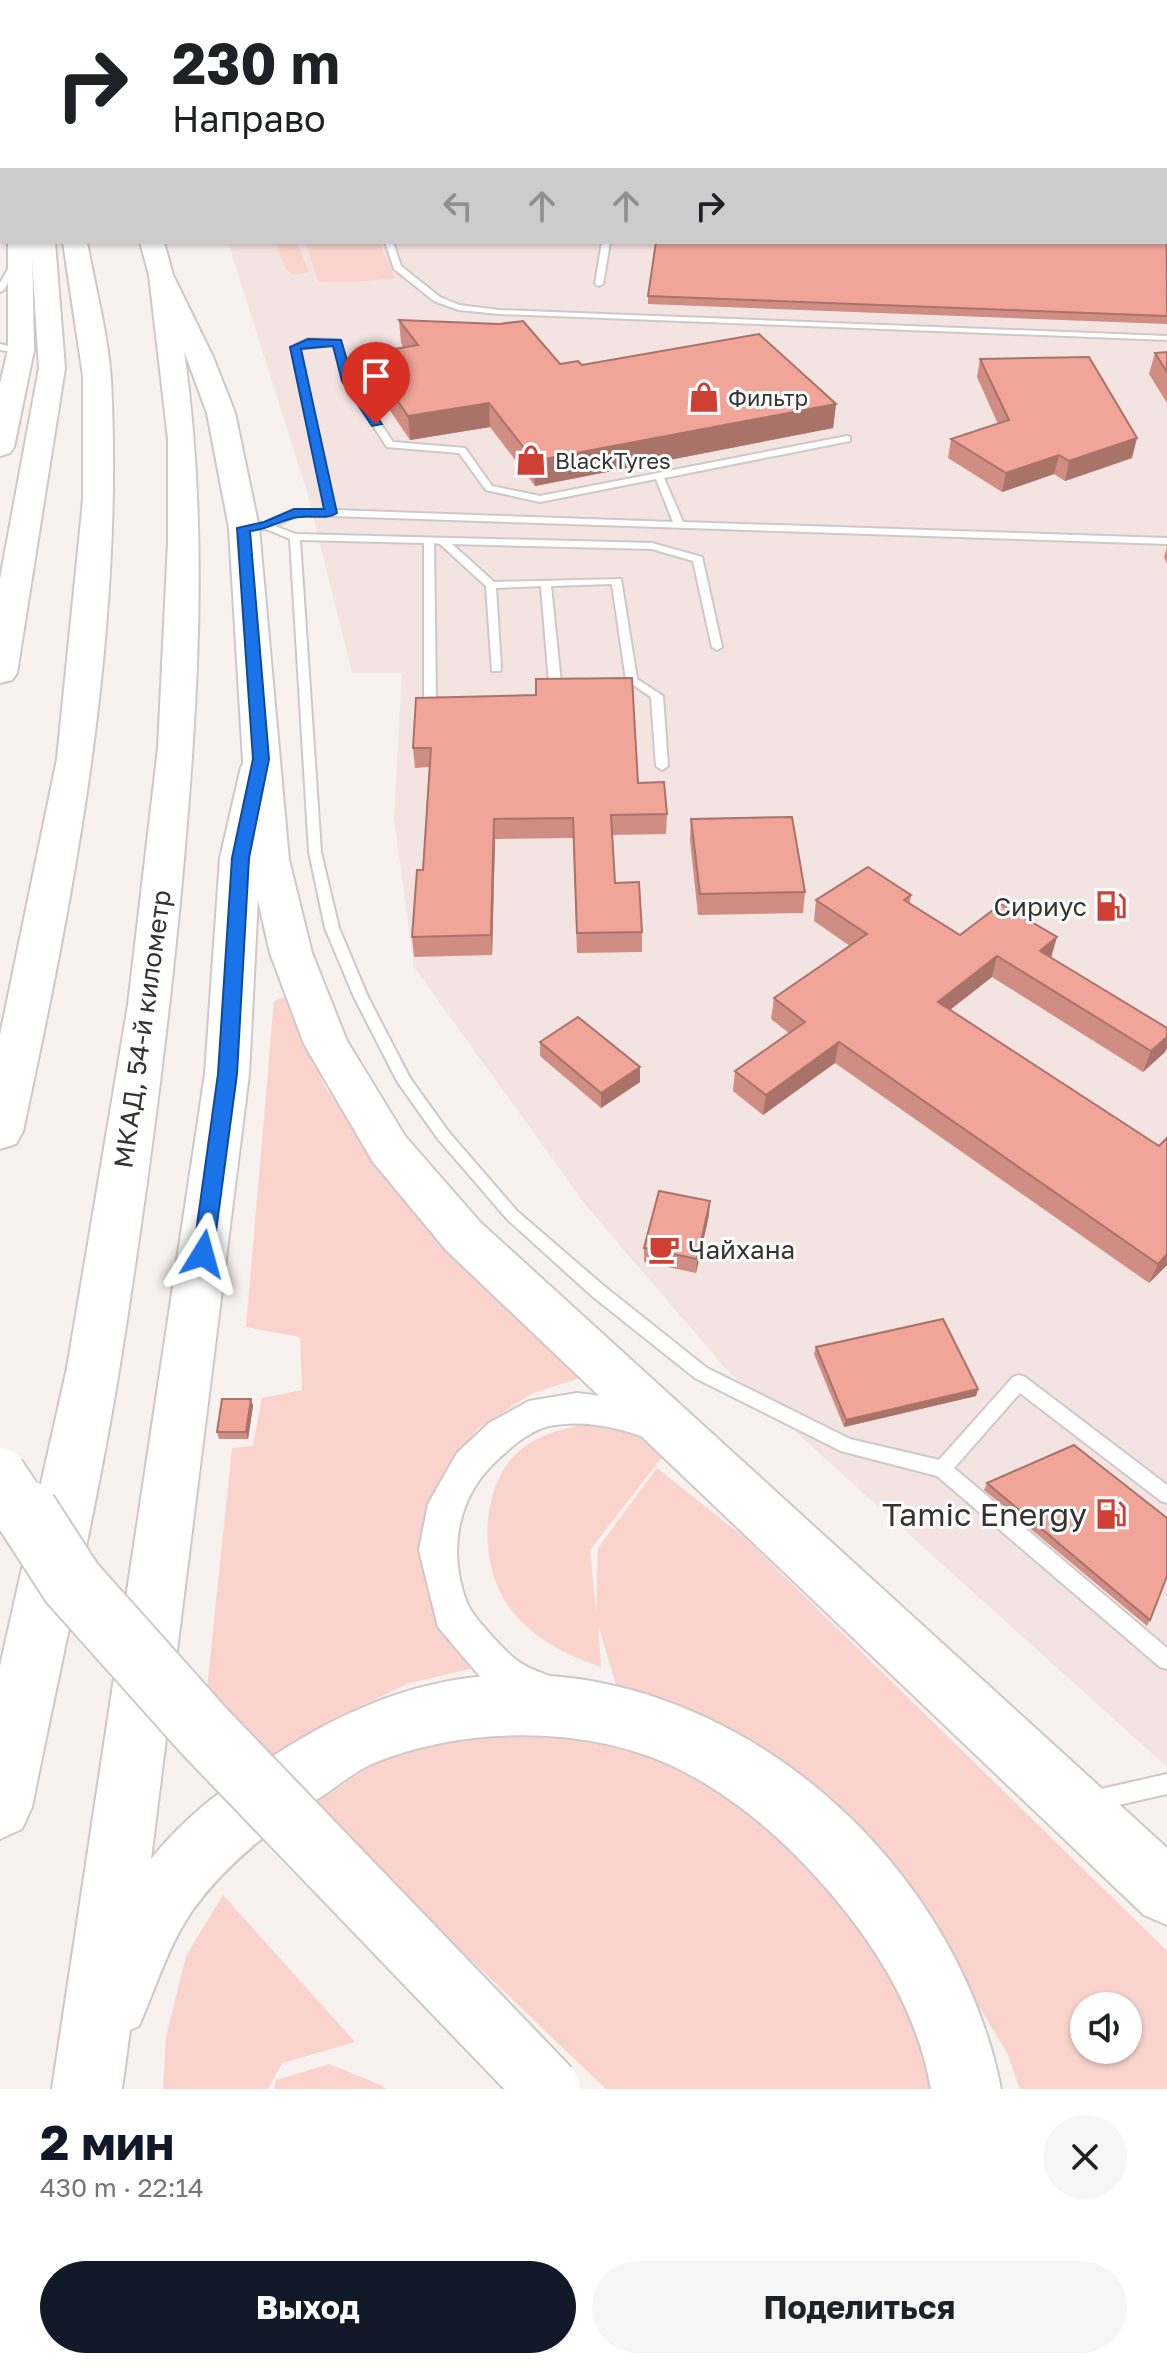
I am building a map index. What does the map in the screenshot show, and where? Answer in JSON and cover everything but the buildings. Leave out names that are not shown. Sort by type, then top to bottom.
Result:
[{"type":"main road","points":[[0,1131],[26,1017],[75,759],[92,575],[98,500],[97,376],[75,244]]},
{"type":"main road","name":"МКАД, 54-й километр","points":[[0,1807],[93,1368],[149,1005],[176,748],[184,542],[182,439],[161,275],[153,244]]},
{"type":"main road","points":[[0,447],[10,349],[28,246]]},
{"type":"main road","points":[[0,673],[52,368],[28,246]]},
{"type":"main road","points":[[161,275],[200,357],[221,413],[255,527],[261,759],[269,860],[291,953],[326,1044],[381,1136],[463,1236],[669,1432],[1167,1892]]},
{"type":"main road","points":[[90,2071],[227,1074],[240,858],[261,759]]},
{"type":"main road","points":[[0,1473],[72,1583],[205,1732],[548,2089]]},
{"type":"main road","points":[[90,2071],[157,1908],[203,1847],[274,1790],[366,1734],[462,1707],[571,1707],[635,1719],[704,1746],[782,1798],[843,1855],[890,1915],[936,1993],[966,2085]]},
{"type":"street","points":[[571,1707],[502,1674],[451,1614],[437,1550],[446,1504],[469,1464],[501,1434],[541,1412],[577,1408],[625,1414],[669,1432]]},
{"type":"lane","points":[[390,244],[397,267],[421,282],[437,299],[487,311],[1167,338]]},
{"type":"lane","points":[[599,284],[606,244]]},
{"type":"lane","points":[[0,290],[28,246]]},
{"type":"lane","points":[[331,513],[295,347],[308,342],[337,342],[348,381],[390,445],[462,450],[489,488],[540,499],[847,439]]},
{"type":"lane","points":[[659,476],[679,525]]},
{"type":"lane","points":[[255,527],[294,513],[331,513],[1167,541]]},
{"type":"lane","points":[[255,527],[295,537],[652,546],[698,559],[717,647]]},
{"type":"lane","points":[[295,537],[315,852],[332,928],[361,997],[404,1081],[443,1135],[512,1215],[598,1291],[701,1373],[847,1446],[942,1469],[1167,1660]]},
{"type":"lane","points":[[429,542],[430,701],[459,700]]},
{"type":"lane","points":[[444,542],[491,585],[496,669]]},
{"type":"lane","points":[[491,585],[617,581],[632,680],[657,696],[662,766]]},
{"type":"lane","points":[[546,583],[555,683]]},
{"type":"lane","points":[[942,1469],[1019,1382],[1167,1495]]},
{"type":"lane","points":[[1049,1782],[1101,1799],[1167,1784]]},
{"type":"shaded area","points":[[229,244],[1167,244],[1167,1767],[727,1370],[588,1208],[414,967],[394,817],[402,673],[352,673],[307,492]]},
{"type":"shaded area","points":[[276,244],[298,244],[309,272],[293,275],[287,270]]},
{"type":"shaded area","points":[[306,244],[380,244],[395,278],[355,282],[318,281]]},
{"type":"shaded area","points":[[288,996],[325,1087],[401,1196],[480,1281],[581,1378],[533,1393],[477,1429],[440,1484],[421,1539],[434,1601],[470,1669],[410,1683],[341,1715],[265,1769],[206,1698],[232,1448],[253,1446],[262,1398],[302,1390],[300,1337],[246,1327],[274,1001]]},
{"type":"shaded area","points":[[603,1420],[641,1436],[662,1457],[590,1550],[596,1612],[598,1548],[657,1468],[745,1538],[1167,1951],[1167,2089],[1020,2089],[1007,2053],[929,1923],[618,1691],[598,1625],[601,1667],[550,1644],[518,1618],[499,1591],[493,1572],[487,1531],[489,1511],[502,1473],[513,1457],[532,1442],[555,1432]]},
{"type":"shaded area","points":[[528,1728],[651,1743],[752,1799],[900,1971],[946,2089],[606,2089],[310,1806],[372,1765],[436,1739]]},
{"type":"shaded area","points":[[223,1895],[355,2042],[282,2063],[268,2089],[163,2089],[166,2037],[186,1956]]},
{"type":"shaded area","points":[[329,2064],[386,2089],[274,2089],[276,2080]]},
{"type":"place","name":"Фильтр","points":[[704,397]]},
{"type":"place","name":"BlackTyres","points":[[531,460]]},
{"type":"place","name":"Сириус","points":[[1111,906]]},
{"type":"place","name":"Чайхана","points":[[664,1249]]},
{"type":"place","name":"Tamic Energy","points":[[1111,1514]]},
{"type":"route","points":[[203,1254],[227,1074],[240,858],[261,759],[244,528],[267,526],[294,513],[331,513],[295,347],[308,342],[337,342],[348,381],[376,424]]}]
